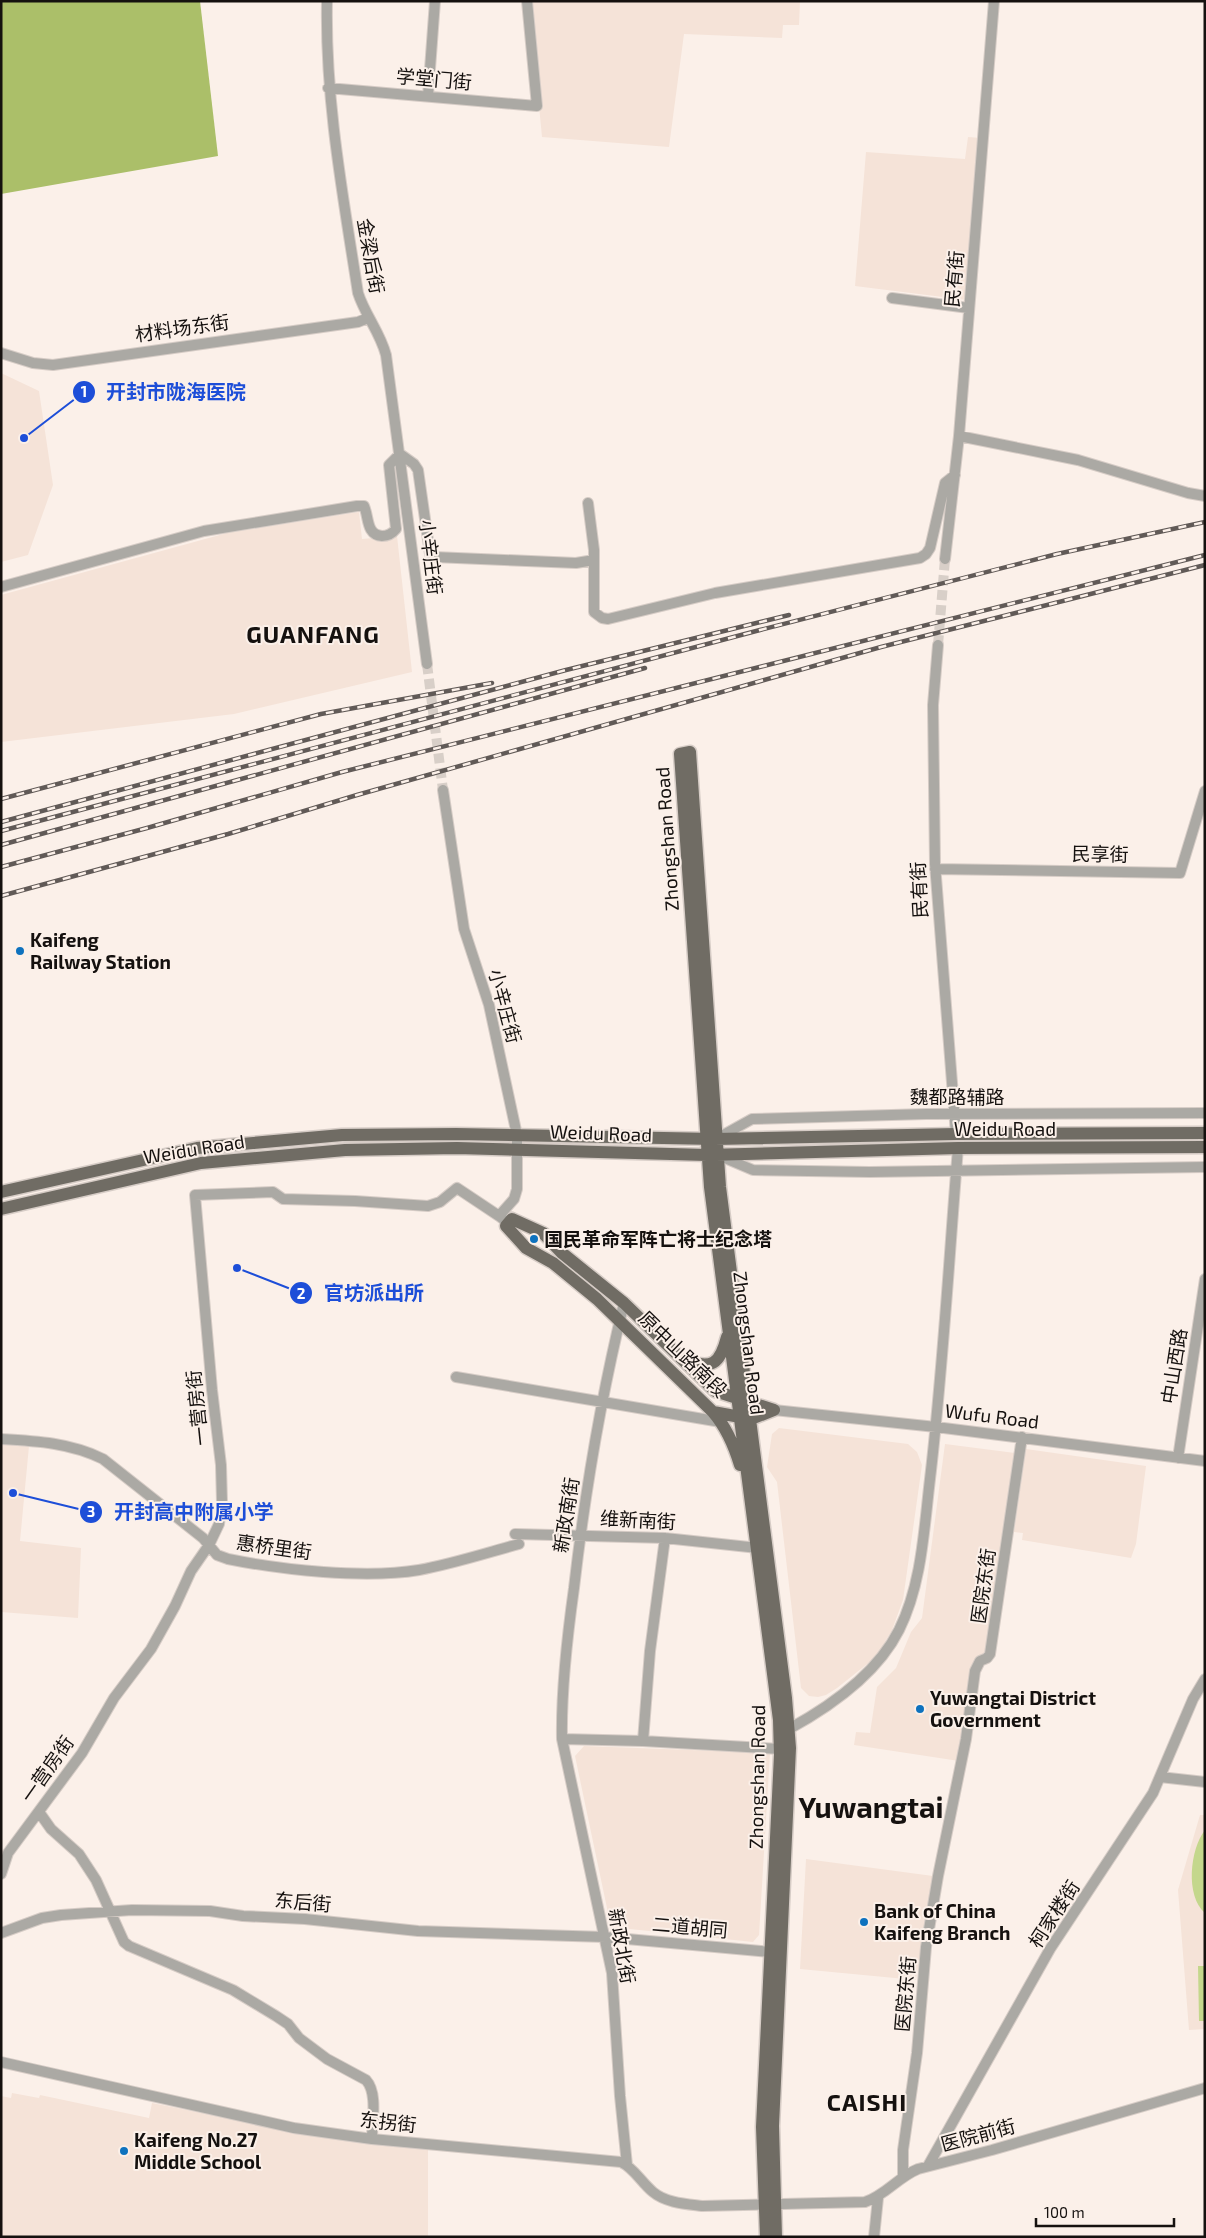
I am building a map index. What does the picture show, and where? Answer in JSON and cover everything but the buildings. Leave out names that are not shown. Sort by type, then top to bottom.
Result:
[{"type":"main road","name":"Zhongshan Road","points":[[711,1139],[680,754],[690,752],[712,1155],[729,1332],[737,1398],[745,1418],[789,1729],[790,1748],[773,2126],[766,2237]]},
{"type":"main road","name":"Weidu Road","points":[[1,1192],[198,1148],[342,1135],[711,1139],[956,1134],[1205,1133]]},
{"type":"main road","name":"Weidu Road","points":[[1,1208],[201,1163],[345,1150],[457,1148],[712,1155],[958,1148],[1205,1147]]},
{"type":"main road","name":"Zhongshan Road","points":[[712,1155],[749,1404],[745,1418],[751,1497],[777,1700],[780,1749],[762,2127],[769,2205],[776,2237]]},
{"type":"main road","name":"原中山路南段","points":[[745,1418],[717,1417],[620,1319],[553,1263],[526,1248],[503,1220],[512,1219],[543,1234],[562,1253],[624,1303],[685,1360],[702,1381],[715,1391],[749,1404],[774,1410]]},
{"type":"main road","points":[[685,1360],[704,1366],[718,1360],[729,1332]]},
{"type":"main road","points":[[745,1418],[774,1410]]},
{"type":"main road","points":[[717,1417],[734,1446],[751,1497]]},
{"type":"street","name":"金梁后街","points":[[326,1],[328,88],[358,293],[368,318],[379,335],[386,356],[400,454]]},
{"type":"street","points":[[428,96],[435,1]]},
{"type":"street","name":"学堂门街","points":[[328,88],[537,106],[527,1]]},
{"type":"street","name":"民有街","points":[[945,559],[959,436],[994,1]]},
{"type":"street","points":[[892,298],[969,308]]},
{"type":"street","name":"材料场东街","points":[[1,353],[33,363],[53,364],[358,322],[368,318]]},
{"type":"street","points":[[959,436],[1078,460],[1188,494],[1205,496]]},
{"type":"street","points":[[1,587],[204,531],[358,506],[364,506],[368,526],[373,533],[380,536],[389,535],[396,529],[389,466],[400,454],[414,464],[418,470],[430,554],[434,557],[576,562],[594,560]]},
{"type":"street","name":"小辛庄街","points":[[400,454],[427,664]]},
{"type":"street","points":[[588,503],[594,560],[594,612],[602,618],[608,619],[715,593],[920,558],[930,548],[945,483],[955,475]]},
{"type":"street","name":"民有街","points":[[938,645],[933,705],[935,869],[956,1134]]},
{"type":"street","name":"小辛庄街","points":[[443,790],[464,929],[489,1005],[517,1136],[516,1194],[503,1220]]},
{"type":"street","name":"民享街","points":[[935,869],[1180,873],[1201,822],[1205,791]]},
{"type":"street","name":"魏都路辅路","points":[[711,1139],[752,1118],[955,1114],[1205,1113]]},
{"type":"street","points":[[789,1729],[814,1716],[871,1668],[888,1649],[899,1631],[912,1598],[920,1557],[936,1427],[958,1148]]},
{"type":"street","points":[[712,1155],[753,1170],[870,1172],[1205,1167]]},
{"type":"street","name":"一营房街","points":[[1,1874],[8,1853],[82,1753],[114,1698],[151,1649],[175,1606],[190,1571],[209,1545],[217,1530],[220,1515],[221,1471],[212,1398],[195,1196],[273,1192],[283,1199],[428,1206],[440,1202],[457,1188],[503,1220]]},
{"type":"street","name":"中山西路","points":[[1178,1458],[1205,1279]]},
{"type":"street","name":"新政南街","points":[[562,1737],[561,1708],[567,1639],[580,1535],[602,1402],[624,1303]]},
{"type":"street","points":[[456,1377],[602,1402],[717,1417]]},
{"type":"street","name":"Wufu Road","points":[[774,1410],[1022,1437],[1205,1461]]},
{"type":"street","name":"医院东街","points":[[903,2176],[903,2150],[917,2053],[926,1947],[966,1739],[975,1671],[980,1661],[987,1658],[990,1654],[1022,1437]]},
{"type":"street","name":"惠桥里街","points":[[1,1439],[49,1442],[89,1452],[103,1459],[209,1545],[217,1555],[247,1563],[325,1572],[385,1573],[419,1570],[517,1539]]},
{"type":"street","name":"维新南街","points":[[517,1539],[580,1535],[665,1538],[758,1548]]},
{"type":"street","points":[[643,1741],[650,1651],[665,1538]]},
{"type":"street","name":"柯家楼街","points":[[928,2166],[1050,1949],[1141,1813],[1160,1777],[1193,1699],[1205,1679]]},
{"type":"street","points":[[562,1737],[780,1749]]},
{"type":"street","name":"新政北街","points":[[562,1737],[606,1937],[612,1973],[620,2096],[627,2165]]},
{"type":"street","points":[[1160,1777],[1205,1782]]},
{"type":"street","points":[[39,1812],[51,1829],[79,1854],[96,1880],[124,1942],[129,1946],[233,1990],[288,2024],[299,2038],[328,2059],[362,2077],[371,2089],[372,2139]]},
{"type":"street","name":"东后街","points":[[1,1934],[42,1918],[111,1912],[210,1911],[426,1932],[606,1937]]},
{"type":"street","name":"二道胡同","points":[[606,1937],[771,1952]]},
{"type":"street","name":"东拐街","points":[[1,2062],[264,2122],[372,2139],[621,2162],[627,2165]]},
{"type":"street","name":"医院前街","points":[[769,2205],[857,2203],[878,2198],[909,2172],[1205,2088]]},
{"type":"street","points":[[627,2165],[654,2193],[683,2204],[702,2206],[769,2205]]},
{"type":"street","points":[[874,2237],[878,2198]]},
{"type":"shaded area","points":[[529,1],[800,1],[799,25],[783,25],[782,38],[684,34],[669,147],[542,137]]},
{"type":"shaded area","points":[[968,137],[981,138],[967,300],[855,286],[866,152],[965,159]]},
{"type":"shaded area","points":[[1,373],[39,391],[53,485],[28,555],[1,562]]},
{"type":"shaded area","points":[[359,512],[362,539],[397,536],[412,672],[234,714],[1,742],[1,595],[227,533]]},
{"type":"shaded area","points":[[779,1428],[908,1444],[917,1452],[922,1465],[903,1600],[892,1630],[876,1657],[837,1688],[826,1695],[818,1697],[809,1696],[801,1688],[777,1482],[767,1467],[772,1434]]},
{"type":"shaded area","points":[[1,1443],[29,1446],[20,1541],[81,1548],[78,1618],[1,1612]]},
{"type":"shaded area","points":[[945,1444],[1015,1453],[989,1648],[975,1661],[959,1761],[854,1745],[856,1732],[870,1733],[877,1687],[896,1668],[911,1632],[922,1618]]},
{"type":"shaded area","points":[[1026,1449],[1146,1466],[1136,1544],[1131,1558],[1022,1540],[1023,1533],[1014,1532]]},
{"type":"shaded area","points":[[584,1746],[770,1753],[759,1935],[753,1942],[611,1927],[575,1756]]},
{"type":"shaded area","points":[[1200,1815],[1205,1815],[1205,2029],[1189,2030],[1178,1890]]},
{"type":"shaded area","name":"Bank of China Kaifeng Branch","points":[[806,1859],[933,1876],[916,1980],[800,1969]]},
{"type":"shaded area","name":"Kaifeng No.27 Middle School","points":[[12,2093],[39,2098],[40,2095],[149,2118],[152,2103],[285,2130],[428,2147],[428,2237],[1,2237],[1,2096],[11,2098]]},
{"type":"green space","points":[[1,1],[200,1],[218,156],[1,194]]},
{"type":"green space","points":[[1205,1830],[1205,1913],[1194,1896],[1192,1872],[1196,1849]]},
{"type":"green space","points":[[1198,1966],[1205,1966],[1205,2021],[1199,2021]]},
{"type":"tunnel","points":[[938,645],[945,559]]},
{"type":"tunnel","points":[[427,664],[443,790]]},
{"type":"railway","points":[[1,831],[760,630],[1057,554],[1205,522]]},
{"type":"railway","points":[[1,867],[147,828],[342,772],[1205,555]]},
{"type":"railway","points":[[1,896],[228,834],[357,795],[881,647],[1205,565]]},
{"type":"railway","points":[[1,822],[566,670],[789,615]]},
{"type":"railway","points":[[1,845],[645,668]]},
{"type":"railway","points":[[1,799],[321,714],[492,683]]},
{"type":"place","name":"开封市陇海医院","points":[[24,438]]},
{"type":"place","name":"Kaifeng Railway Station","points":[[20,951]]},
{"type":"place","name":"国民革命军阵亡将士纪念塔","points":[[534,1239]]},
{"type":"place","name":"官坊派出所","points":[[237,1268]]},
{"type":"place","name":"开封高中附属小学","points":[[13,1493]]},
{"type":"place","name":"Yuwangtai District Government","points":[[920,1709]]},
{"type":"place","name":"Bank of China Kaifeng Branch","points":[[864,1922]]},
{"type":"place","name":"Kaifeng No.27 Middle School","points":[[124,2151]]},
{"type":"district","name":"GUANFANG","points":[[313,635]]},
{"type":"district","name":"Yuwangtai","points":[[871,1808]]},
{"type":"district","name":"CAISHI","points":[[867,2103]]}]
